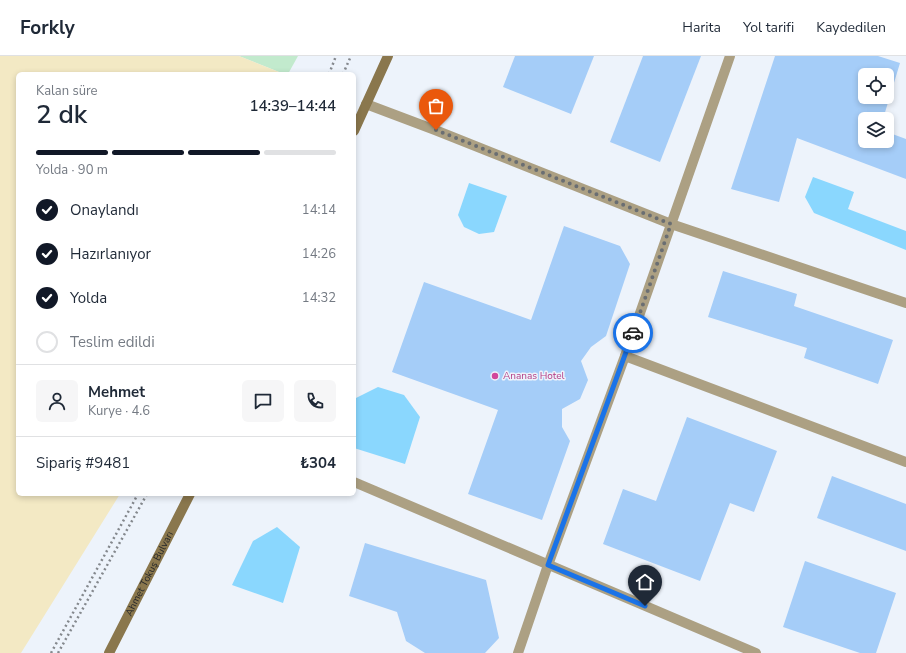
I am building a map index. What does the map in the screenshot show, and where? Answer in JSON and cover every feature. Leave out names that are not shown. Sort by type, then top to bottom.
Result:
[{"type":"main road","points":[[356,126],[388,56]]},
{"type":"main road","name":"Ahmet Tokuş Bulvarı","points":[[109,653],[189,496]]},
{"type":"street","points":[[518,653],[548,565],[625,356],[730,56]]},
{"type":"street","points":[[366,104],[443,133],[671,224],[906,303]]},
{"type":"street","points":[[625,356],[906,462]]},
{"type":"street","points":[[356,483],[756,653]]},
{"type":"path","points":[[330,72],[336,56]]},
{"type":"path","points":[[344,72],[351,56]]},
{"type":"path","points":[[51,653],[137,496]]},
{"type":"path","points":[[58,653],[146,496]]},
{"type":"green space","points":[[239,56],[298,56],[289,72],[279,72]]},
{"type":"sand","points":[[0,56],[239,56],[279,72],[16,72],[16,496],[119,496],[21,653],[0,653]]},
{"type":"water","points":[[813,177],[854,192],[848,209],[906,231],[906,250],[814,213],[805,197]]},
{"type":"water","points":[[469,183],[507,196],[494,232],[479,234],[464,227],[458,215]]},
{"type":"water","points":[[378,387],[404,395],[420,417],[405,464],[356,449],[356,398]]},
{"type":"water","points":[[277,527],[300,547],[283,603],[232,585],[253,541]]},
{"type":"building","points":[[515,56],[594,56],[571,114],[503,87]]},
{"type":"building","points":[[643,56],[701,56],[660,162],[610,142]]},
{"type":"building","points":[[775,56],[878,56],[900,63],[894,83],[894,68],[858,68],[858,104],[888,104],[885,112],[858,112],[858,148],[894,148],[894,135],[906,139],[906,179],[797,138],[779,202],[731,189]]},
{"type":"building","name":"Ananas Hotel","points":[[564,226],[620,246],[630,264],[606,336],[591,347],[581,361],[588,380],[580,399],[562,409],[562,427],[570,441],[542,520],[468,494],[498,410],[392,372],[424,282],[531,320]]},
{"type":"building","points":[[723,271],[797,294],[794,306],[893,340],[878,384],[804,358],[807,348],[708,317]]},
{"type":"building","points":[[687,417],[777,451],[754,512],[730,503],[700,581],[603,544],[623,489],[656,501]]},
{"type":"building","points":[[832,476],[906,504],[906,551],[817,518]]},
{"type":"building","points":[[365,543],[486,580],[499,638],[485,653],[425,653],[406,641],[397,612],[349,596]]},
{"type":"building","points":[[805,561],[896,593],[876,653],[860,653],[783,627]]},
{"type":"way so far","points":[[436,130],[671,224],[633,333]]},
{"type":"place","name":"Ananas Hotel","points":[[495,376]]},
{"type":"route","points":[[633,333],[548,565],[645,606]]}]
